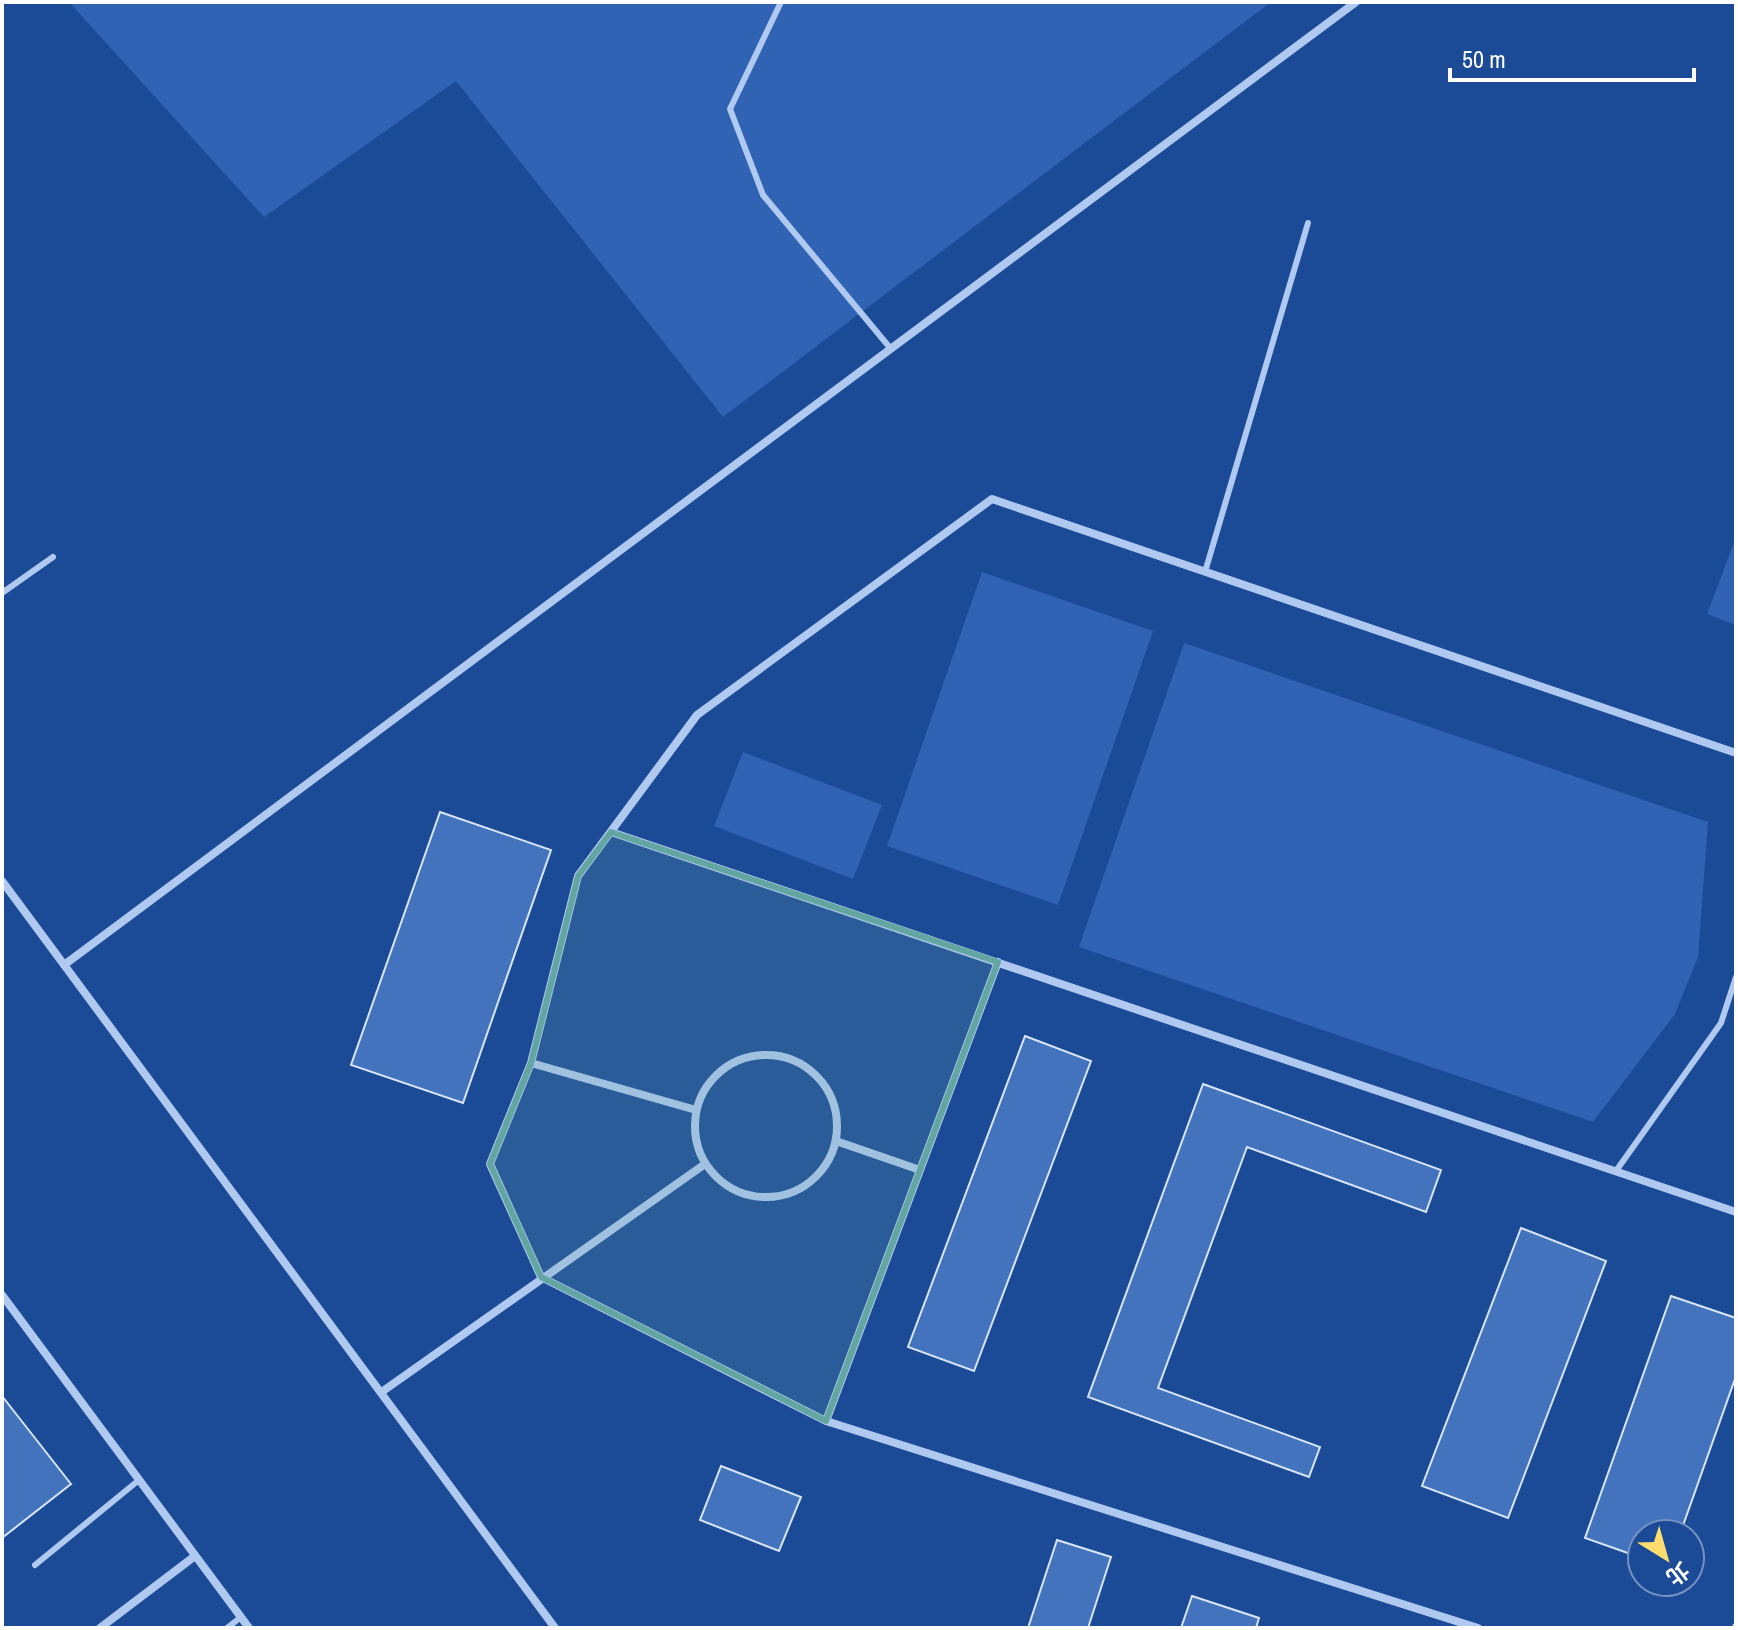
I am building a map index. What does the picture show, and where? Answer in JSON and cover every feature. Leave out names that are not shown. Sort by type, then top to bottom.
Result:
[{"type":"street","points":[[64,965],[1356,2]]},
{"type":"street","points":[[1478,1628],[826,1421],[541,1277],[490,1164],[531,1063],[578,876],[697,715],[992,499],[1736,753]]},
{"type":"street","points":[[611,832],[1736,1212]]},
{"type":"street","points":[[2,881],[383,1391],[555,1628]]},
{"type":"street","points":[[826,1421],[998,962]]},
{"type":"street","points":[[759,1054],[782,1056],[803,1064],[820,1078],[832,1097],[837,1119],[836,1141],[827,1163],[811,1181],[790,1193],[766,1197],[743,1193],[722,1182],[705,1164],[697,1147],[696,1110],[711,1081],[737,1060],[759,1054]]},
{"type":"street","points":[[531,1063],[696,1110]]},
{"type":"street","points":[[836,1141],[920,1170]]},
{"type":"street","points":[[383,1391],[705,1164]]},
{"type":"street","points":[[2,1295],[249,1628]]},
{"type":"street","points":[[100,1628],[195,1556]]},
{"type":"lane","points":[[781,2],[730,109],[763,195],[891,349]]},
{"type":"lane","points":[[1205,572],[1308,223]]},
{"type":"lane","points":[[2,593],[53,557]]},
{"type":"lane","points":[[1616,1171],[1721,1023],[1736,977]]},
{"type":"lane","points":[[35,1565],[139,1480]]},
{"type":"lane","points":[[227,1628],[241,1617]]},
{"type":"highlighted area","points":[[611,832],[998,962],[826,1421],[541,1277],[490,1164],[531,1063],[578,876]]},
{"type":"shaded area","points":[[69,2],[1271,2],[723,417],[456,81],[264,217]]},
{"type":"shaded area","points":[[1736,537],[1736,625],[1707,614]]},
{"type":"shaded area","points":[[982,572],[1153,631],[1058,905],[887,846]]},
{"type":"shaded area","points":[[1184,643],[1708,822],[1698,957],[1675,1014],[1593,1122],[1079,947]]},
{"type":"shaded area","points":[[743,752],[882,805],[853,879],[714,826]]},
{"type":"building","points":[[440,812],[551,850],[463,1103],[351,1065]]},
{"type":"building","points":[[1025,1036],[1091,1061],[974,1371],[908,1347]]},
{"type":"building","points":[[1203,1084],[1441,1170],[1426,1212],[1247,1147],[1158,1388],[1320,1447],[1309,1477],[1088,1397]]},
{"type":"building","points":[[1521,1228],[1606,1261],[1508,1518],[1422,1486]]},
{"type":"building","points":[[1671,1296],[1736,1318],[1736,1376],[1686,1518],[1626,1518],[1626,1552],[1585,1538]]},
{"type":"building","points":[[2,1396],[71,1484],[2,1538]]},
{"type":"building","points":[[721,1466],[801,1497],[779,1551],[700,1520]]},
{"type":"building","points":[[1057,1540],[1111,1557],[1088,1628],[1028,1628]]},
{"type":"building","points":[[1192,1596],[1259,1618],[1256,1628],[1181,1628]]}]
